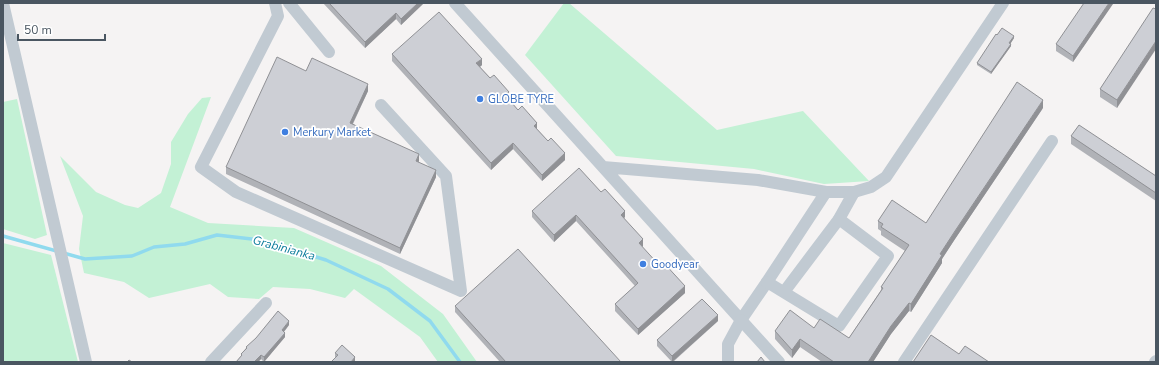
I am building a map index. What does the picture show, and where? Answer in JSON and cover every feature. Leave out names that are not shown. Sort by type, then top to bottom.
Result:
[{"type":"street","points":[[3,3],[86,362]]},
{"type":"street","points":[[275,3],[278,16],[201,168],[236,192],[461,291],[446,176],[381,105]]},
{"type":"street","points":[[289,3],[329,52]]},
{"type":"street","points":[[455,3],[779,362]]},
{"type":"street","points":[[603,167],[758,180],[826,192],[854,192],[871,187],[886,177],[1003,3]]},
{"type":"street","points":[[904,362],[1052,141]]},
{"type":"street","points":[[728,362],[728,344],[741,320],[826,192]]},
{"type":"street","points":[[784,292],[839,219],[854,192]]},
{"type":"street","points":[[767,282],[840,326],[888,256],[839,219]]},
{"type":"street","points":[[211,362],[266,303]]},
{"type":"green space","points":[[564,3],[569,3],[717,130],[803,111],[869,181],[824,184],[754,169],[616,156],[525,55]]},
{"type":"green space","points":[[211,97],[170,207],[208,223],[294,228],[381,266],[443,314],[477,362],[438,362],[420,337],[354,289],[345,298],[310,289],[273,287],[259,299],[228,297],[210,284],[149,298],[124,282],[84,273],[79,249],[83,216],[60,156],[96,192],[125,205],[138,208],[161,193],[171,164],[171,142],[188,114],[202,98]]},
{"type":"green space","points":[[17,99],[47,235],[35,239],[3,229],[3,102]]},
{"type":"green space","points":[[3,243],[51,255],[78,362],[3,362]]},
{"type":"building","points":[[329,3],[418,3],[401,19],[396,13],[365,42]]},
{"type":"building","points":[[1084,3],[1109,3],[1073,56],[1056,44]]},
{"type":"building","points":[[1153,8],[1156,9],[1156,41],[1117,100],[1100,89]]},
{"type":"building","points":[[439,12],[482,59],[476,63],[490,78],[494,75],[509,92],[505,95],[518,110],[522,106],[537,123],[534,126],[548,141],[551,138],[565,153],[542,175],[513,143],[491,163],[392,54]]},
{"type":"building","points":[[1002,28],[1014,36],[1009,43],[1011,44],[991,72],[977,63],[996,34],[997,35]]},
{"type":"building","points":[[277,57],[306,71],[312,58],[368,84],[350,123],[419,154],[416,161],[436,170],[400,248],[226,167]]},
{"type":"building","points":[[1017,82],[1043,100],[940,254],[942,255],[911,304],[909,303],[891,326],[868,362],[834,362],[800,339],[792,350],[775,331],[790,310],[814,328],[820,319],[849,338],[883,288],[881,287],[909,245],[881,227],[883,224],[878,221],[892,200],[926,223]]},
{"type":"building","points":[[1079,125],[1156,176],[1156,193],[1071,136]]},
{"type":"building","points":[[579,168],[601,192],[605,189],[625,211],[621,215],[643,239],[639,243],[659,265],[663,262],[685,286],[638,329],[615,304],[638,283],[576,215],[554,235],[532,211]]},
{"type":"building","points":[[518,249],[621,362],[506,362],[455,306]]},
{"type":"building","points":[[702,299],[718,315],[672,356],[657,340]]},
{"type":"building","points":[[278,311],[289,321],[282,330],[285,333],[264,357],[261,355],[254,362],[236,362],[247,348],[246,347],[256,338]]},
{"type":"building","points":[[931,335],[959,354],[965,346],[989,362],[913,362]]},
{"type":"building","points":[[342,345],[355,357],[351,362],[331,362],[338,355],[335,353]]},
{"type":"building","points":[[761,357],[765,362],[757,362]]},
{"type":"waterway","name":"Grabinianka","points":[[3,236],[85,259],[132,256],[154,247],[185,244],[217,235],[261,240],[326,260],[388,289],[430,321],[460,362]]},
{"type":"place","name":"GLOBE TYRE","points":[[480,99]]},
{"type":"place","name":"Merkury Market","points":[[285,132]]},
{"type":"place","name":"Goodyear","points":[[643,264]]}]
